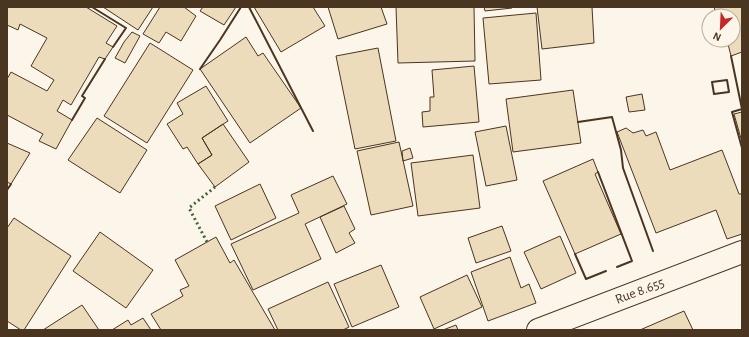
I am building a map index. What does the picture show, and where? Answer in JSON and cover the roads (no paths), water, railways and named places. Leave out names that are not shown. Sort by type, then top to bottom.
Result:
[{"type":"street","name":"Rue 8.655","points":[[538,330],[742,252]]}]
